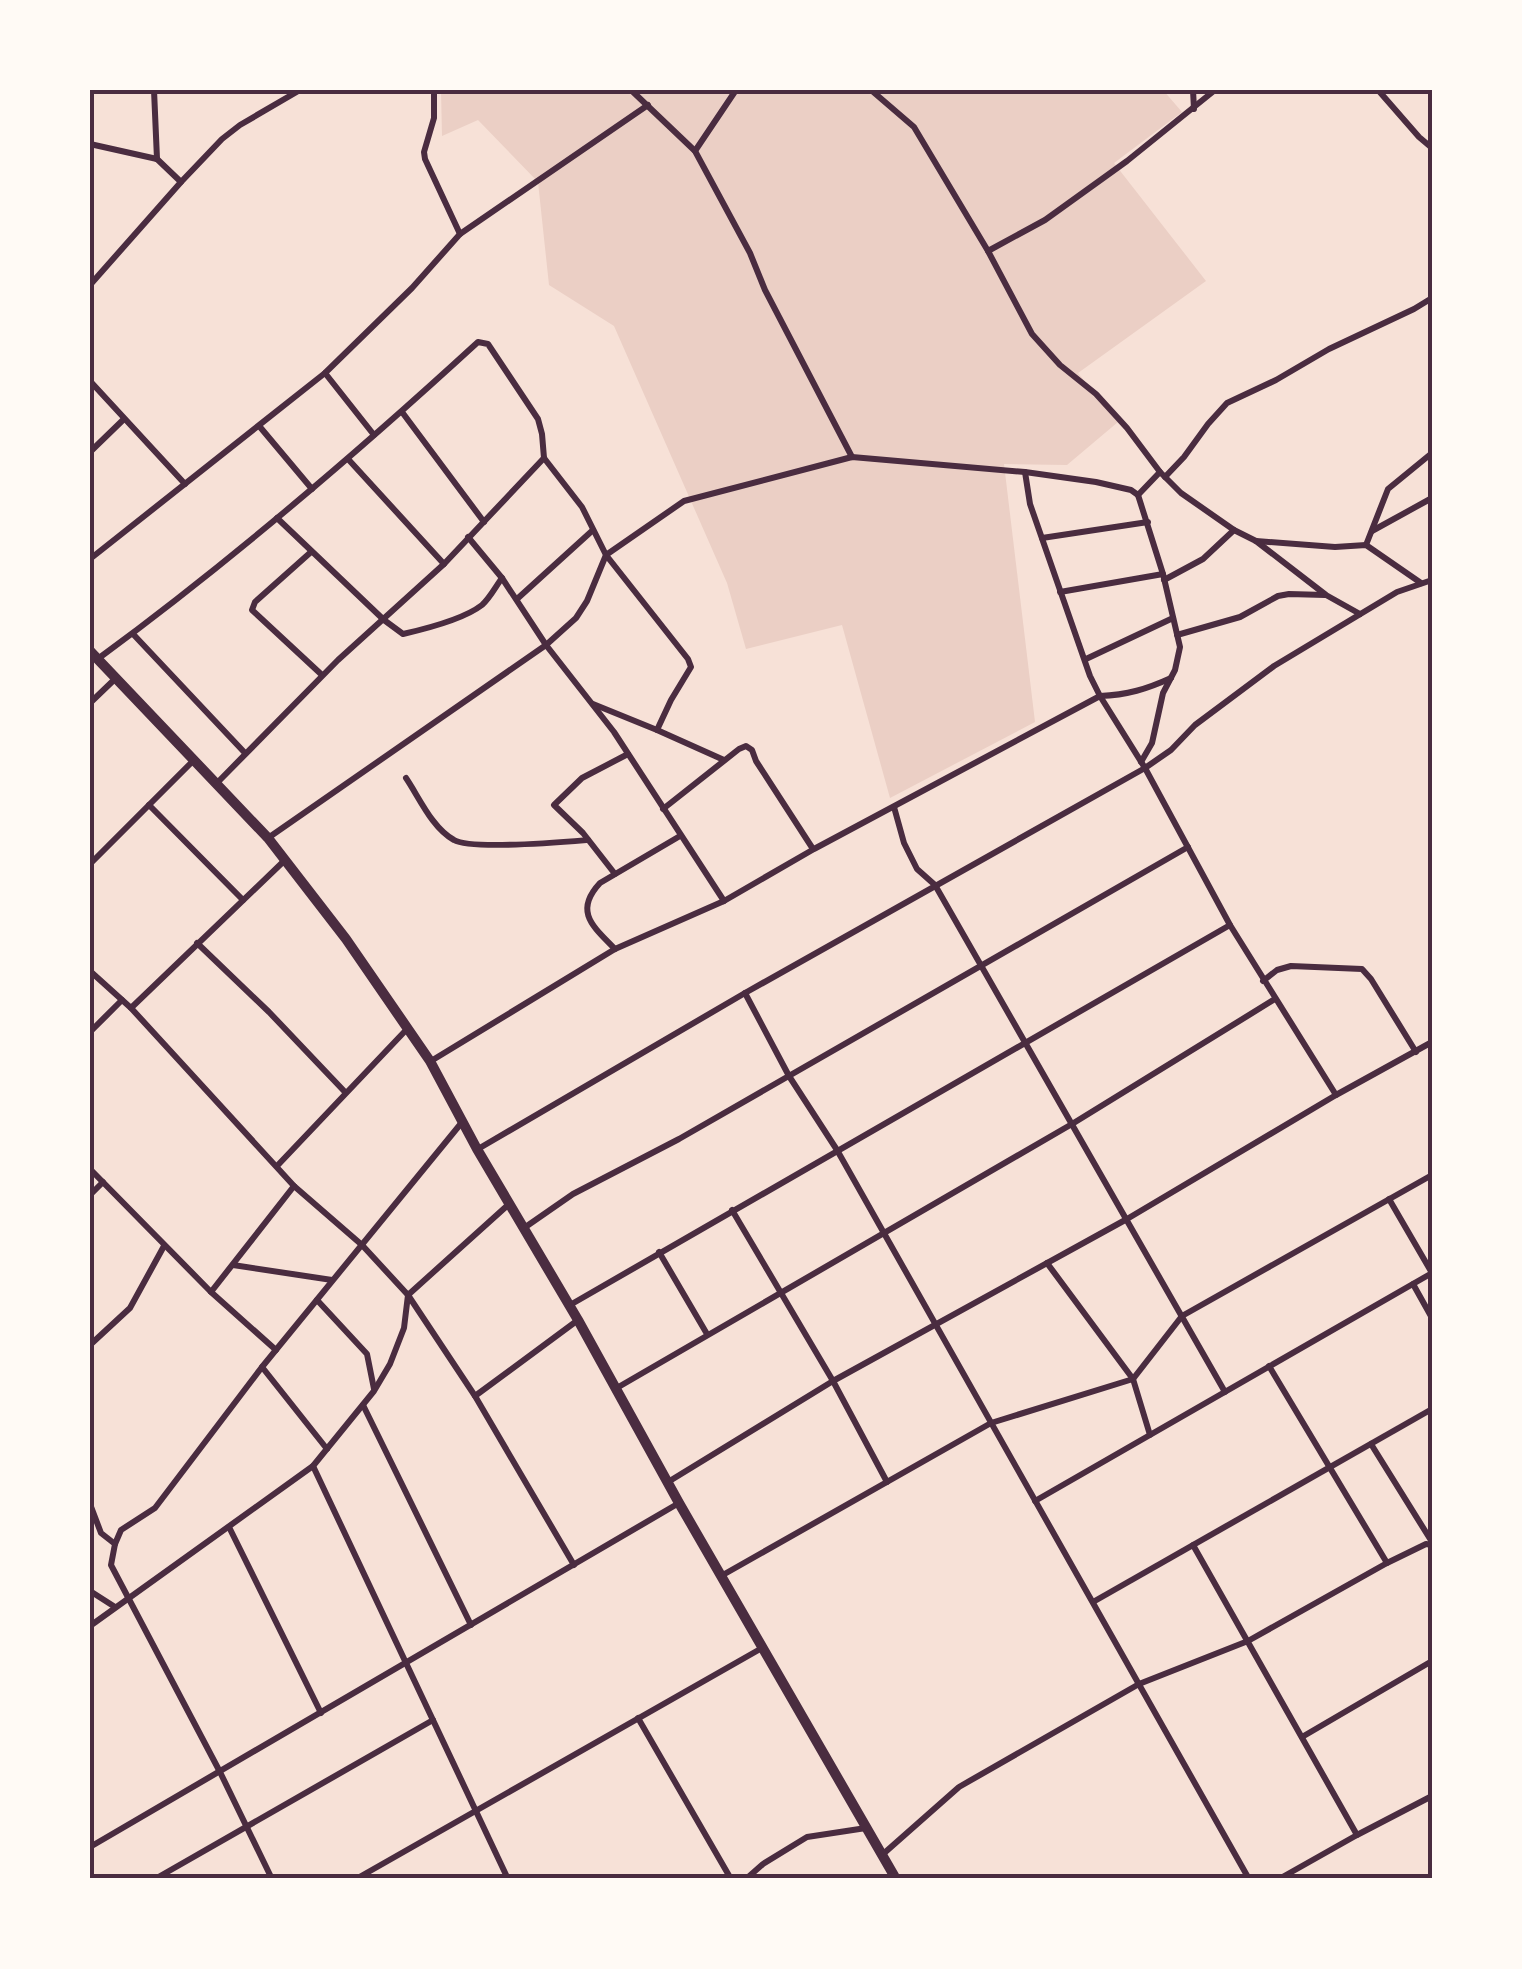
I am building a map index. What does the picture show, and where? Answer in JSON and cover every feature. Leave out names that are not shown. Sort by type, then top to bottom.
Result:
[{"type":"main road","points":[[94,655],[268,838],[346,939],[430,1061],[896,1879]]},
{"type":"street","points":[[154,90],[157,159]]},
{"type":"street","points":[[90,285],[231,132],[300,90]]},
{"type":"street","points":[[434,90],[434,118],[425,159],[460,234]]},
{"type":"street","points":[[631,90],[695,150],[852,457]]},
{"type":"street","points":[[695,150],[736,90]]},
{"type":"street","points":[[871,90],[914,127],[988,250],[1032,334],[1060,365],[1096,394],[1180,493],[1256,541],[1326,595],[1360,614]]},
{"type":"street","points":[[1193,90],[1194,109]]},
{"type":"street","points":[[988,250],[1046,220],[1215,90]]},
{"type":"street","points":[[1378,90],[1432,148]]},
{"type":"street","points":[[90,560],[325,373],[412,288],[460,234],[648,105]]},
{"type":"street","points":[[90,144],[157,159],[181,182]]},
{"type":"street","points":[[1138,495],[1184,457],[1227,403],[1432,298]]},
{"type":"street","points":[[94,655],[133,634],[348,459],[478,342],[483,342],[538,419],[544,458],[582,507],[606,555],[688,659],[691,667],[657,730]]},
{"type":"street","points":[[325,373],[374,435]]},
{"type":"street","points":[[90,381],[185,484]]},
{"type":"street","points":[[402,412],[484,522]]},
{"type":"street","points":[[90,452],[124,419]]},
{"type":"street","points":[[260,426],[312,489]]},
{"type":"street","points":[[1366,545],[1388,488],[1432,453]]},
{"type":"street","points":[[268,838],[567,627],[587,601],[606,555],[684,501],[852,457],[1025,472],[1096,482],[1138,495],[1164,577],[1180,647],[1162,694],[1143,765]]},
{"type":"street","points":[[217,782],[322,675],[444,564],[544,458]]},
{"type":"street","points":[[348,459],[444,564]]},
{"type":"street","points":[[1025,472],[1030,504],[1090,676],[1230,926],[1336,1095]]},
{"type":"street","points":[[1370,532],[1432,498]]},
{"type":"street","points":[[277,518],[403,634],[435,627],[482,605],[502,578]]},
{"type":"street","points":[[1042,538],[1148,522]]},
{"type":"street","points":[[517,599],[593,530]]},
{"type":"street","points":[[1060,592],[1164,577],[1203,559],[1234,530]]},
{"type":"street","points":[[468,536],[628,754],[724,901]]},
{"type":"street","points":[[1256,541],[1335,547],[1366,545],[1422,584]]},
{"type":"street","points":[[312,552],[252,610],[322,675]]},
{"type":"street","points":[[478,1149],[1172,750],[1195,725],[1274,666],[1398,592],[1432,580]]},
{"type":"street","points":[[1177,635],[1240,617],[1278,596],[1326,595]]},
{"type":"street","points":[[1086,660],[1173,618]]},
{"type":"street","points":[[133,634],[245,753]]},
{"type":"street","points":[[90,703],[116,677]]},
{"type":"street","points":[[430,1061],[615,948],[724,901],[1100,696],[1142,691],[1171,678]]},
{"type":"street","points":[[592,703],[724,760]]},
{"type":"street","points":[[662,809],[738,748],[746,746],[814,849]]},
{"type":"street","points":[[616,874],[554,805],[582,778],[628,754]]},
{"type":"street","points":[[90,864],[195,759]]},
{"type":"street","points":[[406,778],[442,831],[457,843],[588,840]]},
{"type":"street","points":[[149,805],[243,900]]},
{"type":"street","points":[[894,807],[904,843],[917,869],[936,885],[1225,1392]]},
{"type":"street","points":[[615,948],[592,925],[587,904],[590,894],[680,836]]},
{"type":"street","points":[[524,1228],[573,1194],[680,1139],[1188,847]]},
{"type":"street","points":[[131,1008],[285,860]]},
{"type":"street","points":[[569,1306],[1230,926]]},
{"type":"street","points":[[197,943],[345,1092]]},
{"type":"street","points":[[1263,981],[1277,970],[1291,966],[1362,969],[1416,1052]]},
{"type":"street","points":[[90,971],[131,1008],[294,1186],[362,1245],[408,1296],[475,1396],[574,1566]]},
{"type":"street","points":[[744,994],[789,1076],[837,1150],[1250,1879]]},
{"type":"street","points":[[90,1032],[122,1000]]},
{"type":"street","points":[[614,1389],[1072,1124],[1275,1000]]},
{"type":"street","points":[[277,1166],[408,1028]]},
{"type":"street","points":[[667,1482],[833,1381],[1126,1219],[1428,1044],[1432,1058]]},
{"type":"street","points":[[272,1879],[111,1565],[115,1544],[121,1530],[155,1508],[262,1367],[464,1120]]},
{"type":"street","points":[[90,1169],[211,1292],[276,1350]]},
{"type":"street","points":[[721,1576],[991,1423],[1133,1379],[1182,1316],[1432,1174]]},
{"type":"street","points":[[90,1195],[103,1182]]},
{"type":"street","points":[[211,1292],[294,1186]]},
{"type":"street","points":[[1035,1500],[1432,1273],[1389,1199]]},
{"type":"street","points":[[90,1626],[313,1466],[374,1391],[390,1364],[404,1328],[408,1296],[510,1203]]},
{"type":"street","points":[[732,1210],[833,1381],[886,1482]]},
{"type":"street","points":[[90,1345],[130,1308],[164,1246]]},
{"type":"street","points":[[660,1252],[707,1334]]},
{"type":"street","points":[[1047,1263],[1133,1379],[1150,1435]]},
{"type":"street","points":[[232,1266],[333,1280]]},
{"type":"street","points":[[1412,1284],[1432,1318]]},
{"type":"street","points":[[317,1300],[367,1354],[374,1391]]},
{"type":"street","points":[[475,1396],[578,1320]]},
{"type":"street","points":[[1269,1366],[1386,1562]]},
{"type":"street","points":[[262,1367],[328,1449]]},
{"type":"street","points":[[363,1405],[471,1625]]},
{"type":"street","points":[[1093,1602],[1432,1410]]},
{"type":"street","points":[[882,1855],[959,1788],[1139,1684],[1248,1641],[1386,1562],[1432,1543],[1371,1444]]},
{"type":"street","points":[[313,1466],[508,1879]]},
{"type":"street","points":[[90,1504],[101,1534],[115,1544]]},
{"type":"street","points":[[90,1847],[679,1504]]},
{"type":"street","points":[[229,1527],[321,1712]]},
{"type":"street","points":[[1193,1545],[1357,1834]]},
{"type":"street","points":[[90,1591],[116,1607]]},
{"type":"street","points":[[356,1879],[763,1647]]},
{"type":"street","points":[[1302,1738],[1432,1661]]},
{"type":"street","points":[[638,1718],[730,1879]]},
{"type":"street","points":[[156,1879],[433,1720]]},
{"type":"street","points":[[1279,1879],[1432,1796]]},
{"type":"street","points":[[746,1879],[807,1838],[866,1828]]},
{"type":"shaded area","points":[[441,90],[1163,90],[1182,112],[1114,163],[1206,281],[1078,373],[1118,422],[1067,465],[1004,464],[1035,722],[890,798],[842,625],[746,649],[727,583],[614,326],[549,285],[538,182],[478,120],[442,136]]}]
